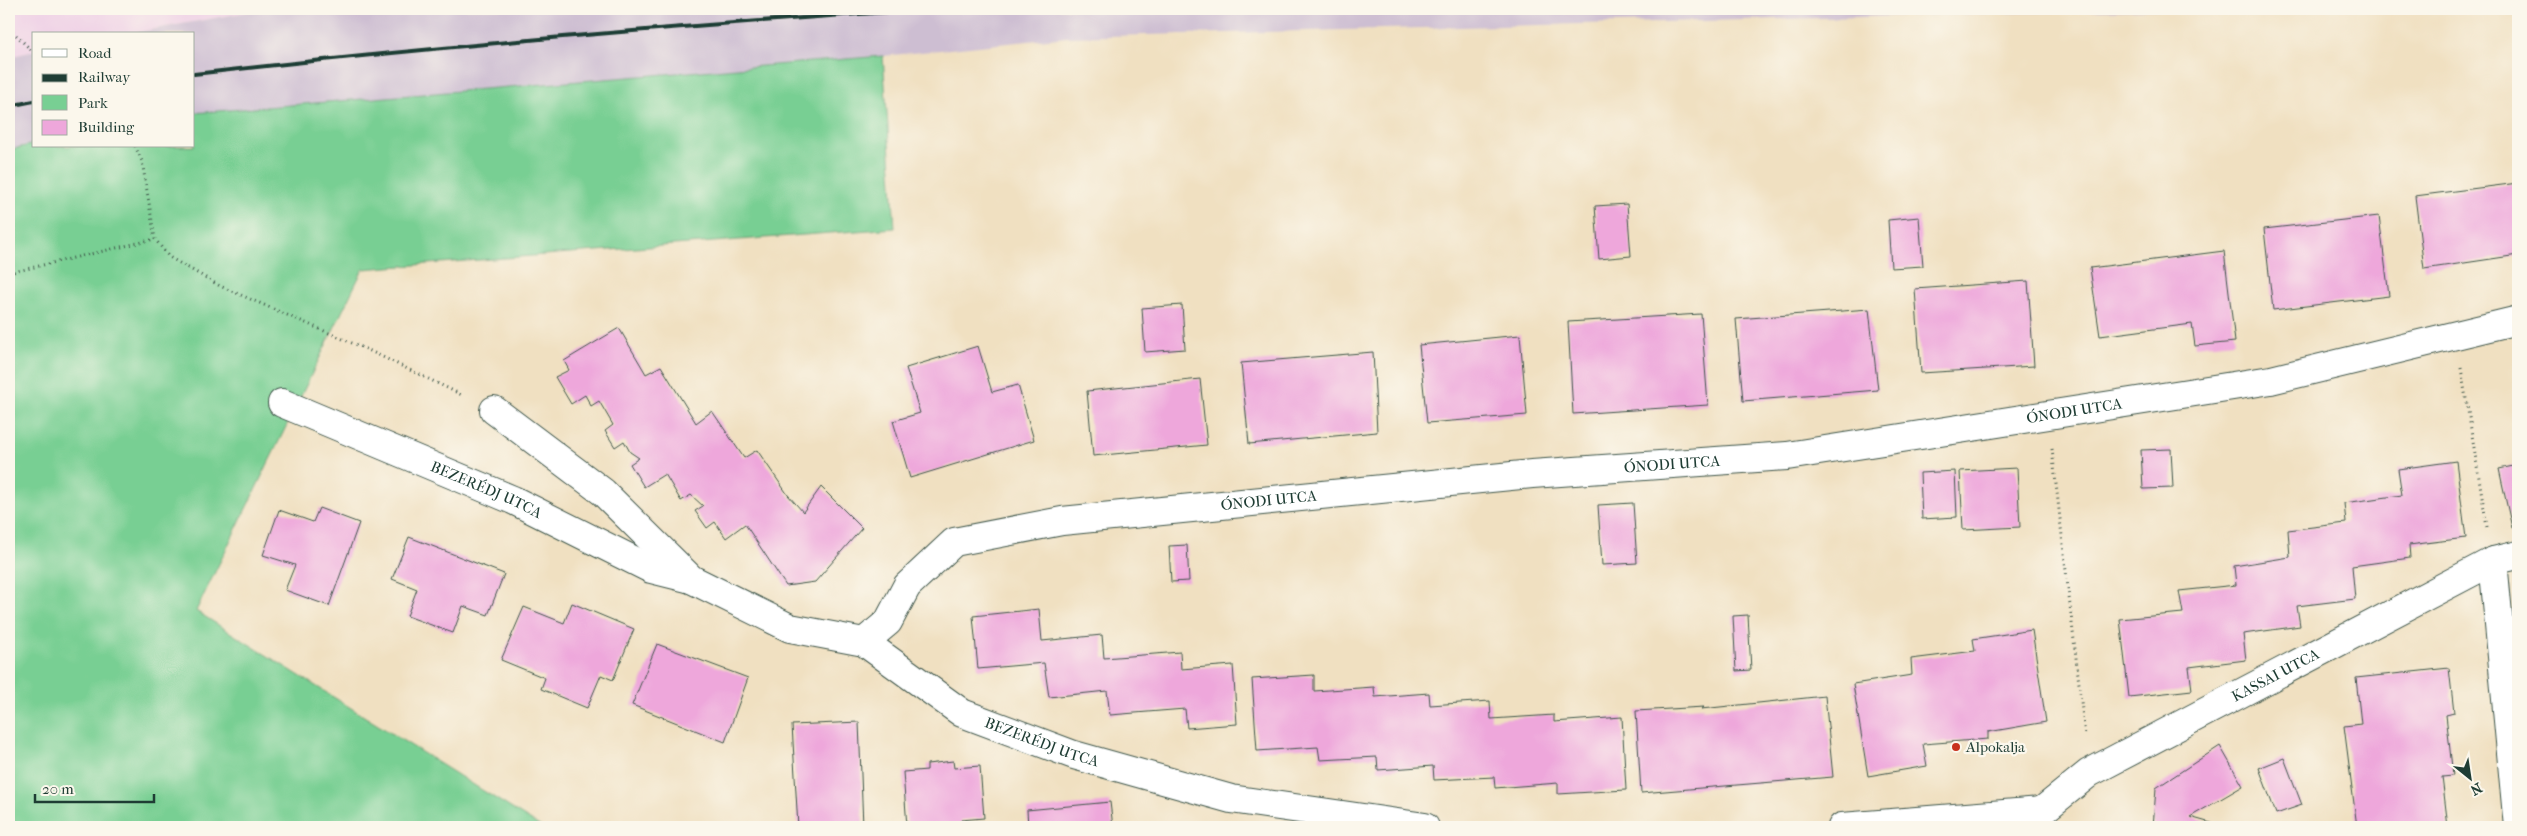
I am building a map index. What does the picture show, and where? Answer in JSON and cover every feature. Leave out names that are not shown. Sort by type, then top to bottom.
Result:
[{"type":"street","name":"ÓNODI UTCA","points":[[864,642],[888,622],[907,586],[954,542],[1062,521],[1522,475],[1787,456],[2271,380],[2518,320]]},
{"type":"street","name":"BEZERÉDJ UTCA","points":[[282,403],[513,500],[651,569],[690,578],[790,628],[864,642],[962,712],[1074,755],[1231,799],[1425,827]]},
{"type":"street","name":"BEZERÉDJ UTCA","points":[[494,410],[603,492],[690,578]]},
{"type":"street","name":"KASSAI UTCA","points":[[2042,819],[2089,773],[2506,558]]},
{"type":"street","points":[[2506,558],[2518,827]]},
{"type":"street","points":[[1842,827],[2042,819]]},
{"type":"path","points":[[9,28],[32,51]]},
{"type":"path","points":[[136,148],[142,161],[155,239],[169,257],[220,286],[366,349],[494,410]]},
{"type":"path","points":[[9,273],[155,239]]},
{"type":"path","points":[[2455,335],[2506,558]]},
{"type":"path","points":[[2049,416],[2089,773]]},
{"type":"shaded area","points":[[9,9],[264,9],[139,32],[32,32],[32,51],[9,57]]},
{"type":"shaded area","points":[[264,9],[2179,9],[1067,37],[883,56],[195,113],[195,32],[139,32]]},
{"type":"shaded area","points":[[32,51],[32,144],[9,150],[9,57]]},
{"type":"green space","points":[[883,56],[895,228],[363,269],[196,611],[541,827],[9,827],[9,150],[32,144],[32,148],[195,148],[195,113]]},
{"type":"building","points":[[2518,183],[2518,255],[2424,269],[2415,196]]},
{"type":"building","points":[[1627,204],[1631,256],[1599,259],[1595,206]]},
{"type":"building","points":[[2379,216],[2389,296],[2273,310],[2264,229]]},
{"type":"building","points":[[1919,217],[1923,266],[1891,268],[1888,220]]},
{"type":"building","points":[[2224,251],[2235,342],[2195,346],[2192,324],[2100,336],[2090,268]]},
{"type":"building","points":[[2028,281],[2034,366],[1921,373],[1915,289]]},
{"type":"building","points":[[1182,305],[1185,349],[1145,352],[1142,308]]},
{"type":"building","points":[[1869,309],[1878,390],[1743,401],[1736,319]]},
{"type":"building","points":[[1701,314],[1708,405],[1573,414],[1568,322]]},
{"type":"building","points":[[619,328],[646,374],[661,366],[696,423],[712,411],[744,458],[757,450],[788,495],[803,512],[821,487],[862,528],[815,582],[786,586],[745,524],[726,538],[715,522],[707,528],[695,511],[703,506],[691,495],[681,501],[665,474],[644,487],[630,464],[639,458],[630,452],[624,441],[615,447],[605,431],[613,425],[599,401],[591,406],[585,395],[571,404],[555,377],[569,370],[564,361]]},
{"type":"building","points":[[1520,335],[1527,415],[1427,423],[1419,345]]},
{"type":"building","points":[[978,346],[992,392],[1018,385],[1034,440],[910,478],[893,421],[920,413],[906,368]]},
{"type":"building","points":[[1373,352],[1377,432],[1249,444],[1241,363]]},
{"type":"building","points":[[1200,379],[1207,445],[1093,456],[1087,391]]},
{"type":"building","points":[[2171,449],[2173,488],[2143,489],[2141,450]]},
{"type":"building","points":[[2456,461],[2466,538],[2409,545],[2410,558],[2352,566],[2355,599],[2297,606],[2300,626],[2243,634],[2246,660],[2189,667],[2192,690],[2129,697],[2120,619],[2183,613],[2179,591],[2236,585],[2234,566],[2290,557],[2288,530],[2346,523],[2344,503],[2402,495],[2398,469]]},
{"type":"building","points":[[2518,465],[2518,528],[2512,528],[2499,469]]},
{"type":"building","points":[[2017,468],[2020,527],[1963,530],[1960,471]]},
{"type":"building","points":[[1955,471],[1957,517],[1922,519],[1920,473]]},
{"type":"building","points":[[1633,503],[1637,563],[1602,565],[1598,505]]},
{"type":"building","points":[[319,508],[359,523],[329,606],[285,590],[295,565],[263,555],[279,510],[313,522]]},
{"type":"building","points":[[409,537],[504,574],[488,615],[463,606],[453,633],[407,616],[417,589],[392,579]]},
{"type":"building","points":[[1187,545],[1189,581],[1171,582],[1169,546]]},
{"type":"building","points":[[572,603],[634,629],[613,680],[601,675],[587,708],[541,689],[545,678],[501,660],[524,607],[564,623]]},
{"type":"building","points":[[1039,609],[1042,641],[1102,635],[1104,658],[1180,652],[1181,669],[1233,665],[1237,724],[1187,728],[1185,709],[1110,715],[1107,691],[1049,697],[1044,663],[978,669],[973,616]]},
{"type":"building","points":[[1748,615],[1751,670],[1736,671],[1733,616]]},
{"type":"building","points":[[2032,630],[2046,722],[1988,732],[1988,739],[1923,744],[1927,766],[1868,776],[1853,684],[1912,675],[1911,659],[1975,651],[1973,639]]},
{"type":"building","points":[[657,644],[748,678],[725,742],[632,705]]},
{"type":"building","points":[[2449,668],[2454,713],[2446,715],[2453,776],[2442,777],[2448,827],[2357,827],[2344,726],[2361,724],[2356,678]]},
{"type":"building","points":[[1314,675],[1314,691],[1374,687],[1375,697],[1429,693],[1430,705],[1490,701],[1491,719],[1554,715],[1554,722],[1622,717],[1626,790],[1558,794],[1558,783],[1495,788],[1494,777],[1434,780],[1433,766],[1378,770],[1377,757],[1320,760],[1318,747],[1257,751],[1252,679]]},
{"type":"building","points":[[1825,696],[1833,777],[1641,793],[1636,711],[1704,707],[1701,709]]},
{"type":"building","points":[[859,722],[863,827],[798,827],[792,725]]},
{"type":"building","points":[[2220,746],[2243,786],[2190,817],[2225,827],[2153,827],[2156,788]]},
{"type":"building","points":[[2284,758],[2302,805],[2276,814],[2259,768]]},
{"type":"building","points":[[953,761],[954,768],[980,766],[984,818],[961,820],[962,827],[907,827],[903,772],[927,770],[927,764]]},
{"type":"building","points":[[1110,802],[1113,827],[1028,827],[1027,810]]},
{"type":"railway","points":[[195,74],[563,37],[933,9]]},
{"type":"railway","points":[[9,106],[32,101]]},
{"type":"place","name":"Alpokalja","points":[[1956,747]]}]
